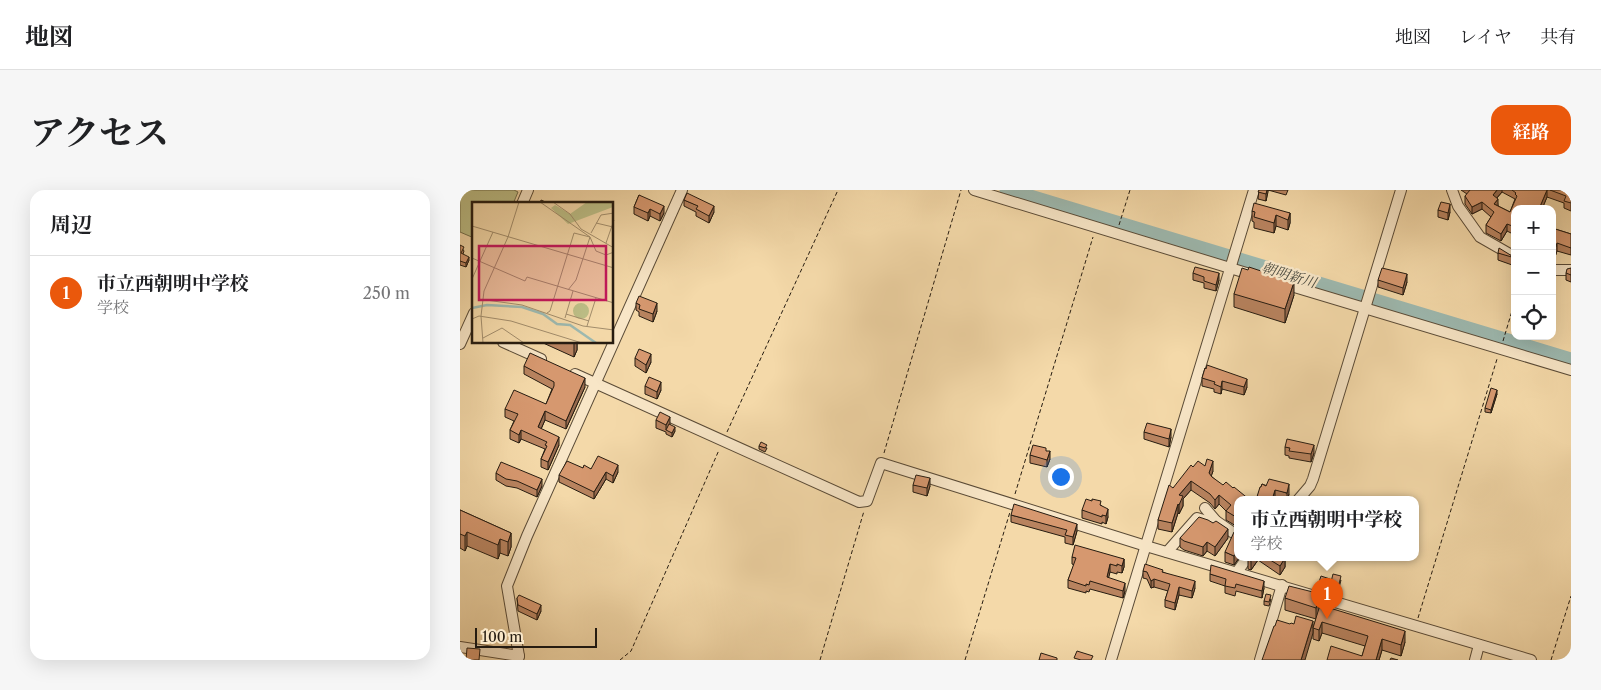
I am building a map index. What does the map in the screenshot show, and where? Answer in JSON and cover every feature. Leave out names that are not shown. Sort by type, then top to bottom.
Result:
[{"type":"street","points":[[523,202],[528,190]]},
{"type":"street","points":[[614,343],[682,190]]},
{"type":"street","points":[[974,190],[1096,228],[1233,262],[1264,278],[1367,301],[1571,370]]},
{"type":"street","points":[[1111,660],[1254,190]]},
{"type":"street","points":[[1301,496],[1313,479],[1401,190]]},
{"type":"street","points":[[1452,190],[1458,206],[1480,237],[1511,255]]},
{"type":"street","points":[[1556,270],[1571,270]]},
{"type":"street","points":[[460,344],[467,327]]},
{"type":"street","points":[[507,344],[859,502],[867,501],[881,463],[1146,546],[1531,660]]},
{"type":"street","points":[[460,647],[519,659],[507,586],[527,536],[614,344]]},
{"type":"street","points":[[1205,508],[1216,520],[1234,533]]},
{"type":"street","points":[[1167,552],[1197,518],[1214,523],[1216,520]]},
{"type":"street","points":[[1237,572],[1245,561]]},
{"type":"street","points":[[1260,660],[1282,585]]},
{"type":"street","points":[[1475,660],[1479,644]]},
{"type":"path","points":[[620,660],[631,651],[723,441],[838,190]]},
{"type":"path","points":[[881,463],[961,190]]},
{"type":"path","points":[[1119,227],[1130,190]]},
{"type":"path","points":[[965,660],[1096,228]]},
{"type":"path","points":[[1416,625],[1511,315]]},
{"type":"path","points":[[820,660],[867,501]]},
{"type":"path","points":[[1551,660],[1571,596]]},
{"type":"green space","points":[[460,190],[514,190],[518,192],[514,202],[472,202],[472,237],[460,232]]},
{"type":"building","points":[[1259,190],[1267,190],[1266,194],[1258,192]]},
{"type":"building","points":[[1470,190],[1497,190],[1493,195],[1498,199],[1494,204],[1510,212],[1511,210],[1511,226],[1507,224],[1501,234],[1486,225],[1494,212],[1482,202],[1472,207],[1465,196]]},
{"type":"building","points":[[1512,190],[1547,190],[1541,205],[1513,205],[1517,196]]},
{"type":"building","points":[[1550,190],[1571,190],[1571,203],[1564,201],[1566,196]]},
{"type":"building","points":[[687,193],[714,206],[709,216],[696,209],[698,206],[684,200]]},
{"type":"building","points":[[639,195],[664,206],[660,214],[650,209],[648,213],[634,207]]},
{"type":"building","points":[[1441,202],[1450,204],[1448,213],[1438,210]]},
{"type":"building","points":[[1254,203],[1290,213],[1288,220],[1276,215],[1274,223],[1254,217],[1255,212],[1252,211]]},
{"type":"building","points":[[1556,229],[1571,234],[1571,248],[1557,243],[1556,246]]},
{"type":"building","points":[[460,245],[464,247],[461,253],[469,257],[466,263],[460,261]]},
{"type":"building","points":[[1499,248],[1511,257],[1498,253]]},
{"type":"building","points":[[1195,267],[1219,273],[1216,285],[1204,281],[1204,277],[1193,273]]},
{"type":"building","points":[[1249,267],[1294,282],[1285,309],[1234,294],[1242,268],[1248,270]]},
{"type":"building","points":[[1382,268],[1407,274],[1403,288],[1378,280]]},
{"type":"building","points":[[1571,268],[1571,275],[1566,273],[1567,269]]},
{"type":"building","points":[[639,296],[657,303],[653,314],[639,309],[640,305],[636,303]]},
{"type":"building","points":[[639,349],[651,354],[646,365],[635,358]]},
{"type":"building","points":[[530,353],[585,378],[566,421],[545,411],[538,427],[559,437],[548,462],[541,459],[547,442],[521,430],[519,435],[510,430],[518,414],[505,409],[514,390],[546,404],[554,382],[524,366]]},
{"type":"building","points":[[1207,365],[1247,379],[1244,387],[1222,381],[1221,387],[1214,384],[1215,382],[1202,378]]},
{"type":"building","points":[[649,377],[661,382],[657,392],[645,386]]},
{"type":"building","points":[[1491,388],[1497,390],[1491,410],[1485,408]]},
{"type":"building","points":[[660,412],[670,417],[666,425],[656,420]]},
{"type":"building","points":[[1147,423],[1171,429],[1169,439],[1144,432]]},
{"type":"building","points":[[669,424],[675,427],[672,433],[666,430]]},
{"type":"building","points":[[1287,439],[1314,445],[1311,454],[1289,451],[1290,448],[1285,447]]},
{"type":"building","points":[[761,442],[767,445],[765,448],[759,446]]},
{"type":"building","points":[[1033,445],[1050,451],[1047,460],[1030,455]]},
{"type":"building","points":[[598,456],[618,465],[613,476],[606,472],[594,492],[559,475],[567,461],[583,468],[584,465],[591,469]]},
{"type":"building","points":[[1207,459],[1213,461],[1209,473],[1212,477],[1223,485],[1226,482],[1245,496],[1234,496],[1234,516],[1226,511],[1231,505],[1219,495],[1215,500],[1210,494],[1191,481],[1179,495],[1183,496],[1178,504],[1172,523],[1158,520],[1169,485],[1173,488],[1191,465],[1193,467],[1198,461],[1205,466]]},
{"type":"building","points":[[501,462],[542,479],[537,490],[517,481],[506,479],[496,473]]},
{"type":"building","points":[[916,475],[930,478],[927,488],[913,485]]},
{"type":"building","points":[[1269,479],[1289,484],[1287,493],[1275,490],[1273,496],[1257,496],[1262,484],[1266,486]]},
{"type":"building","points":[[1086,499],[1101,501],[1100,505],[1108,509],[1106,516],[1102,515],[1102,517],[1082,510]]},
{"type":"building","points":[[1014,504],[1077,524],[1073,537],[1065,535],[1067,530],[1011,515]]},
{"type":"building","points":[[460,510],[511,533],[508,542],[500,539],[498,545],[467,532],[465,536],[460,534]]},
{"type":"building","points":[[1199,517],[1213,523],[1216,521],[1228,529],[1215,547],[1207,542],[1203,547],[1180,538]]},
{"type":"building","points":[[1234,532],[1234,556],[1225,552]]},
{"type":"building","points":[[1075,545],[1124,559],[1122,566],[1110,564],[1107,577],[1125,583],[1123,591],[1090,581],[1089,585],[1086,584],[1086,586],[1068,580],[1076,558],[1072,557]]},
{"type":"building","points":[[1272,561],[1283,561],[1280,566]]},
{"type":"building","points":[[1145,564],[1163,570],[1162,572],[1195,581],[1192,591],[1179,587],[1175,603],[1165,600],[1170,584],[1154,579],[1151,581],[1147,572],[1143,571]]},
{"type":"building","points":[[1211,565],[1264,581],[1262,591],[1236,584],[1235,588],[1225,586],[1226,579],[1210,574]]},
{"type":"building","points":[[1333,574],[1341,576],[1339,584],[1331,582]]},
{"type":"building","points":[[1321,576],[1330,579],[1329,585],[1319,582]]},
{"type":"building","points":[[1289,586],[1321,594],[1316,608],[1285,598]]},
{"type":"building","points":[[1266,594],[1271,595],[1269,602],[1264,601]]},
{"type":"building","points":[[519,595],[541,605],[537,614],[518,605],[517,598]]},
{"type":"building","points":[[1320,605],[1405,631],[1401,645],[1382,639],[1376,660],[1327,660],[1331,646],[1362,656],[1368,636],[1322,622],[1319,630],[1313,628]]},
{"type":"building","points":[[1296,616],[1313,621],[1301,660],[1262,660],[1277,620],[1294,624]]},
{"type":"building","points":[[467,648],[480,649],[479,660],[466,660]]},
{"type":"building","points":[[1077,651],[1093,656],[1091,660],[1074,658]]},
{"type":"building","points":[[1041,653],[1057,658],[1057,660],[1039,660]]},
{"type":"waterway","name":"朝明新川","points":[[1007,190],[1571,360]]},
{"type":"place","name":"市立西朝明中学校","points":[[1327,619]]}]
